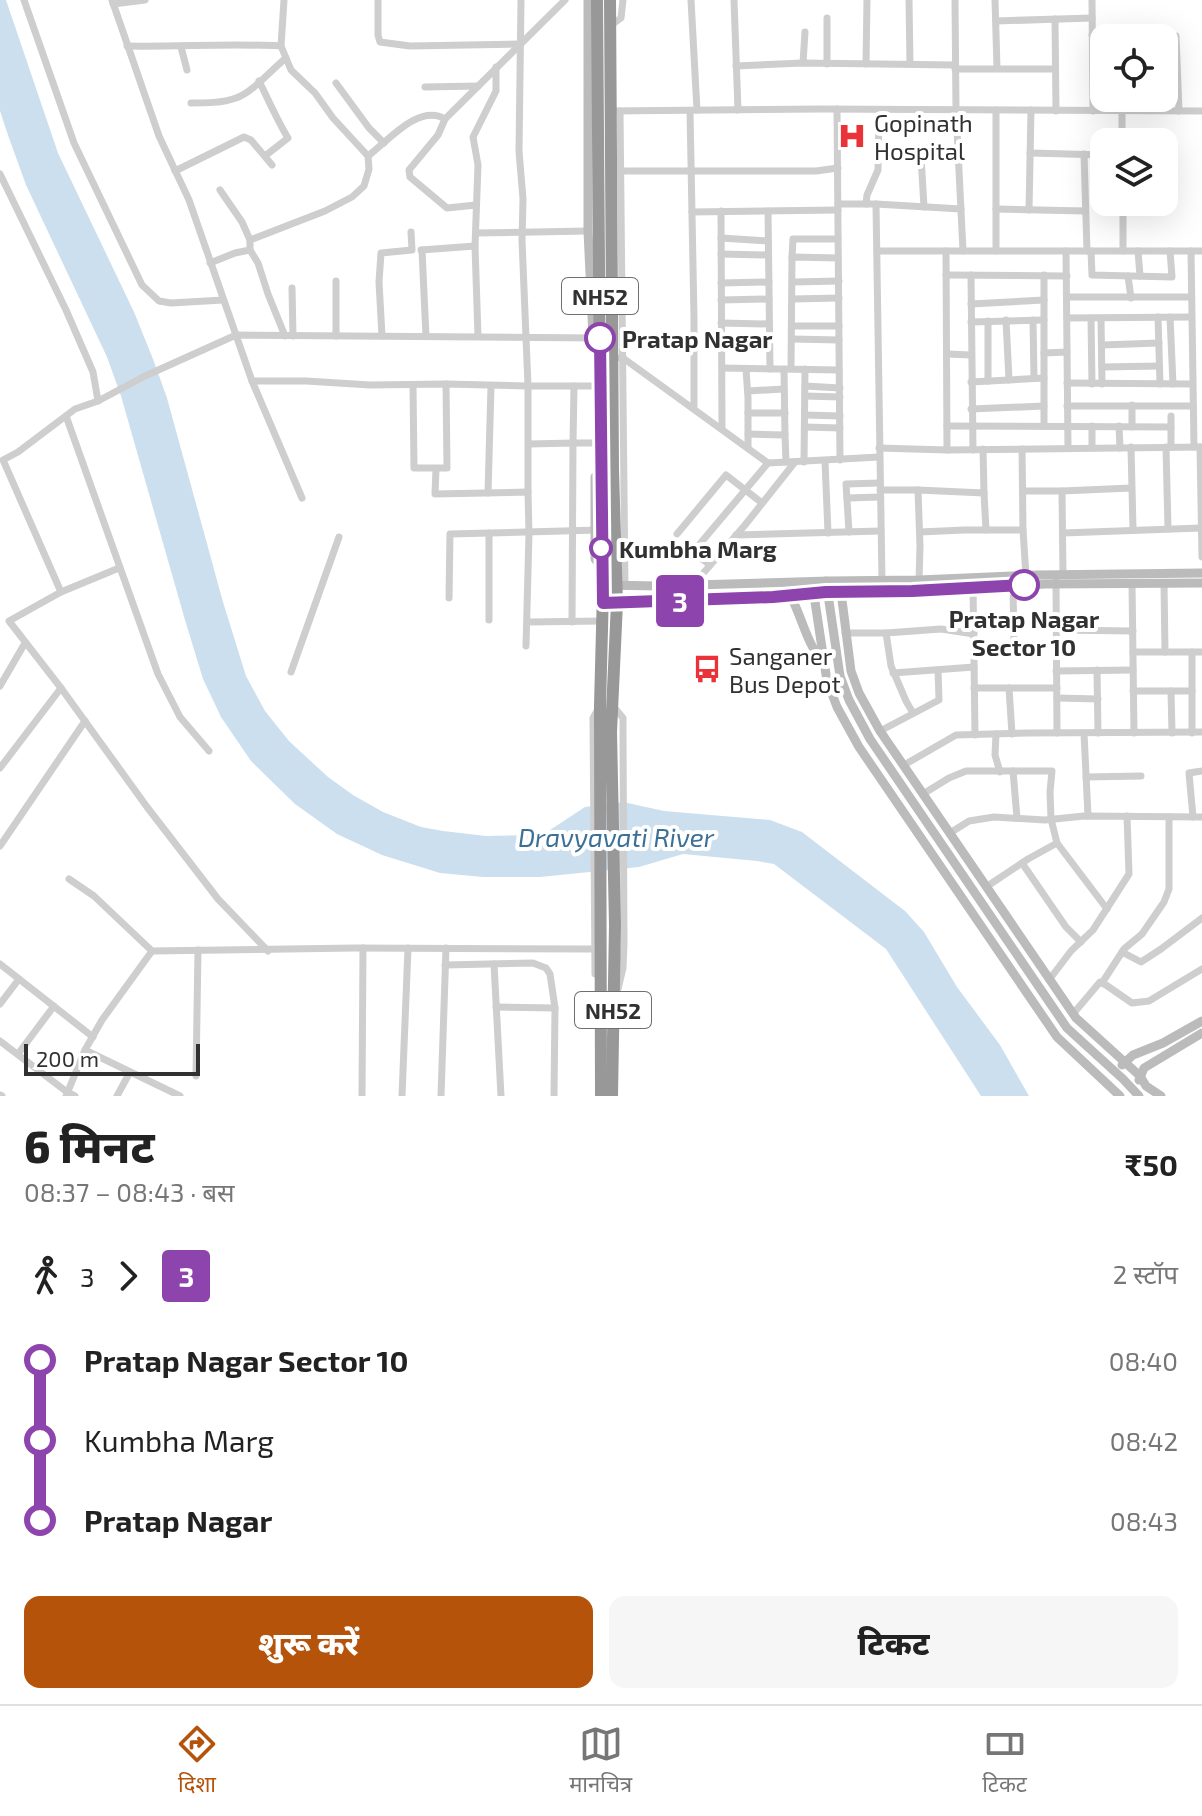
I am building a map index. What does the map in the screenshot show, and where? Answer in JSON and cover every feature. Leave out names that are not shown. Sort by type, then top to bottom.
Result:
[{"type":"highway","name":"NH52","points":[[597,0],[597,338],[612,357]]},
{"type":"highway","name":"NH52","points":[[606,706],[617,603],[612,357],[615,111],[610,0]]},
{"type":"highway","name":"NH52","points":[[612,357],[597,386],[598,530],[602,567],[615,586]]},
{"type":"highway","name":"NH52","points":[[612,1096],[613,1007],[608,925],[614,812],[606,754],[602,621],[603,603],[615,586]]},
{"type":"highway","name":"NH52","points":[[599,1096],[598,984],[608,925]]},
{"type":"street","points":[[24,0],[74,143],[142,285],[159,301],[223,300]]},
{"type":"street","points":[[145,0],[113,2],[159,136],[189,200],[252,381],[302,498]]},
{"type":"street","points":[[250,240],[325,211],[352,197],[364,186],[369,169],[368,156],[315,93],[291,70],[281,46],[284,0]]},
{"type":"street","points":[[378,0],[380,42],[410,46],[521,44]]},
{"type":"street","points":[[521,0],[519,151],[529,444],[526,646]]},
{"type":"street","points":[[476,205],[447,208],[410,177],[409,170],[438,135],[445,119],[565,0]]},
{"type":"street","points":[[61,592],[3,460],[75,409],[236,335],[597,338],[588,231],[588,0]]},
{"type":"street","points":[[610,26],[621,18],[623,0]]},
{"type":"street","points":[[691,0],[694,408]]},
{"type":"street","points":[[734,0],[738,110]]},
{"type":"street","points":[[866,64],[867,0]]},
{"type":"street","points":[[909,0],[910,64]]},
{"type":"street","points":[[955,0],[956,110],[963,251]]},
{"type":"street","points":[[995,0],[997,68]]},
{"type":"street","points":[[1092,0],[1092,24]]},
{"type":"street","points":[[827,18],[827,64]]},
{"type":"street","points":[[996,21],[1092,18]]},
{"type":"street","points":[[1055,19],[1056,111]]},
{"type":"street","points":[[803,63],[805,32]]},
{"type":"street","points":[[127,46],[281,46]]},
{"type":"street","points":[[181,47],[187,70]]},
{"type":"street","points":[[191,103],[237,98],[286,58]]},
{"type":"street","points":[[736,66],[910,64],[1055,69]]},
{"type":"street","points":[[478,336],[475,246],[478,165],[473,137],[496,91],[496,67]]},
{"type":"street","points":[[259,81],[288,138],[265,156]]},
{"type":"street","points":[[336,83],[384,143]]},
{"type":"street","points":[[425,87],[478,86]]},
{"type":"street","points":[[1178,86],[1179,111],[1202,111]]},
{"type":"street","points":[[837,109],[840,460]]},
{"type":"street","points":[[866,204],[877,175],[880,156],[879,110]]},
{"type":"street","points":[[996,110],[996,251]]},
{"type":"street","points":[[1029,210],[1031,110]]},
{"type":"street","points":[[1090,111],[615,111],[621,171],[612,357],[694,408],[768,463],[840,460],[879,452],[1199,447]]},
{"type":"street","points":[[368,156],[421,116],[437,114],[445,119]]},
{"type":"street","points":[[175,171],[244,137],[251,140],[272,165]]},
{"type":"street","points":[[1030,153],[1090,154]]},
{"type":"street","points":[[1084,154],[1085,211],[1092,275],[1172,277],[1170,251]]},
{"type":"street","points":[[880,156],[958,156]]},
{"type":"street","points":[[921,156],[924,207]]},
{"type":"street","points":[[621,171],[816,171],[838,168]]},
{"type":"street","points":[[0,174],[93,372],[98,401]]},
{"type":"street","points":[[220,190],[242,222],[268,294],[289,336]]},
{"type":"street","points":[[692,212],[768,211],[866,204],[961,209]]},
{"type":"street","points":[[876,204],[882,581]]},
{"type":"street","points":[[996,209],[1085,211]]},
{"type":"street","points":[[721,211],[722,429]]},
{"type":"street","points":[[768,211],[770,369]]},
{"type":"street","points":[[1123,216],[1123,251]]},
{"type":"street","points":[[476,233],[588,231]]},
{"type":"street","points":[[411,232],[412,250]]},
{"type":"street","points":[[721,238],[768,241]]},
{"type":"street","points":[[693,585],[762,503],[790,462],[785,435],[784,389],[792,339],[793,239],[838,239]]},
{"type":"street","points":[[382,336],[381,253],[475,246]]},
{"type":"street","points":[[210,263],[250,250]]},
{"type":"street","points":[[422,250],[426,336]]},
{"type":"street","points":[[878,251],[1202,251]]},
{"type":"street","points":[[946,251],[947,450]]},
{"type":"street","points":[[1066,251],[1068,448]]},
{"type":"street","points":[[1138,251],[1140,276]]},
{"type":"street","points":[[1191,251],[1192,396],[1198,428],[1202,489],[1202,557]]},
{"type":"street","points":[[721,254],[768,255]]},
{"type":"street","points":[[792,257],[838,258]]},
{"type":"street","points":[[946,275],[1067,276]]},
{"type":"street","points":[[971,275],[973,450]]},
{"type":"street","points":[[1039,378],[1044,353],[1044,275]]},
{"type":"street","points":[[1128,276],[1131,298]]},
{"type":"street","points":[[336,281],[336,336]]},
{"type":"street","points":[[793,282],[839,281]]},
{"type":"street","points":[[721,283],[769,282]]},
{"type":"street","points":[[289,336],[292,288]]},
{"type":"street","points":[[1067,297],[1191,297]]},
{"type":"street","points":[[793,299],[839,298]]},
{"type":"street","points":[[721,300],[769,299]]},
{"type":"street","points":[[971,304],[1044,300]]},
{"type":"street","points":[[1158,317],[1160,384]]},
{"type":"street","points":[[1170,317],[1173,384]]},
{"type":"street","points":[[1067,318],[1191,317]]},
{"type":"street","points":[[1091,318],[1092,384]]},
{"type":"street","points":[[1101,318],[1102,384]]},
{"type":"street","points":[[1006,320],[1009,380]]},
{"type":"street","points":[[1033,320],[1044,426]]},
{"type":"street","points":[[971,322],[1044,320]]},
{"type":"street","points":[[988,321],[988,381]]},
{"type":"street","points":[[721,323],[769,324]]},
{"type":"street","points":[[792,326],[839,326]]},
{"type":"street","points":[[792,339],[839,340]]},
{"type":"street","points":[[722,341],[769,340]]},
{"type":"street","points":[[1102,345],[1159,343]]},
{"type":"street","points":[[1044,353],[1067,352]]},
{"type":"street","points":[[947,354],[971,355]]},
{"type":"street","points":[[1102,367],[1159,366]]},
{"type":"street","points":[[722,368],[839,370]]},
{"type":"street","points":[[746,369],[748,448]]},
{"type":"street","points":[[804,462],[805,369]]},
{"type":"street","points":[[1192,370],[1202,370]]},
{"type":"street","points":[[971,382],[1039,378]]},
{"type":"street","points":[[252,381],[597,386]]},
{"type":"street","points":[[1067,383],[1192,384]]},
{"type":"street","points":[[413,385],[414,468],[436,469],[447,468],[446,384]]},
{"type":"street","points":[[488,493],[491,386]]},
{"type":"street","points":[[572,622],[574,386]]},
{"type":"street","points":[[805,386],[840,388]]},
{"type":"street","points":[[748,391],[784,389]]},
{"type":"street","points":[[805,396],[840,397]]},
{"type":"street","points":[[1192,396],[1202,396]]},
{"type":"street","points":[[1132,405],[1143,447]]},
{"type":"street","points":[[971,409],[1044,406]]},
{"type":"street","points":[[1067,406],[1193,406]]},
{"type":"street","points":[[748,413],[785,413]]},
{"type":"street","points":[[805,415],[840,416]]},
{"type":"street","points":[[66,416],[158,674],[180,717],[209,751]]},
{"type":"street","points":[[1168,529],[1171,416]]},
{"type":"street","points":[[947,426],[1171,427]]},
{"type":"street","points":[[1092,426],[1092,448]]},
{"type":"street","points":[[1119,426],[1120,448]]},
{"type":"street","points":[[805,427],[840,428]]},
{"type":"street","points":[[748,434],[785,435]]},
{"type":"street","points":[[529,444],[598,443]]},
{"type":"street","points":[[1131,447],[1133,529]]},
{"type":"street","points":[[983,449],[986,530]]},
{"type":"street","points":[[1022,449],[1026,576]]},
{"type":"street","points":[[825,461],[828,533]]},
{"type":"street","points":[[710,565],[693,552],[768,463]]},
{"type":"street","points":[[436,469],[435,494],[528,492]]},
{"type":"street","points":[[677,534],[726,475],[762,503]]},
{"type":"street","points":[[849,532],[846,484],[880,490],[984,493]]},
{"type":"street","points":[[1023,491],[1131,488]]},
{"type":"street","points":[[847,498],[880,490]]},
{"type":"street","points":[[918,490],[919,580]]},
{"type":"street","points":[[1057,733],[1056,630],[1063,533],[1062,491]]},
{"type":"street","points":[[1063,533],[1201,528]]},
{"type":"street","points":[[449,598],[450,534],[598,530]]},
{"type":"street","points":[[920,532],[1023,530]]},
{"type":"street","points":[[736,535],[880,531]]},
{"type":"street","points":[[489,533],[489,620]]},
{"type":"street","points":[[291,672],[339,537]]},
{"type":"street","points":[[0,625],[61,592],[119,568]]},
{"type":"street","points":[[615,586],[919,580],[1013,586],[1058,578],[1202,573]]},
{"type":"street","points":[[603,603],[813,594],[973,583],[1026,576],[1132,583],[1202,583]]},
{"type":"street","points":[[826,581],[840,676],[870,739],[1067,1028],[1116,1072],[1136,1095]]},
{"type":"street","points":[[812,582],[827,681],[859,747],[1057,1037],[1120,1096]]},
{"type":"street","points":[[973,583],[975,735]]},
{"type":"street","points":[[1132,583],[1134,733]]},
{"type":"street","points":[[1164,583],[1165,652]]},
{"type":"street","points":[[1013,586],[1014,644]]},
{"type":"street","points":[[841,592],[851,671],[880,731],[1073,1014],[1140,1076],[1146,1086],[1161,1096]]},
{"type":"street","points":[[790,595],[823,661]]},
{"type":"street","points":[[9,621],[218,899],[268,951]]},
{"type":"street","points":[[528,622],[602,621]]},
{"type":"street","points":[[845,633],[941,629],[974,634]]},
{"type":"street","points":[[1056,630],[1133,631]]},
{"type":"street","points":[[886,633],[893,673],[913,713]]},
{"type":"street","points":[[0,686],[25,643]]},
{"type":"street","points":[[1133,652],[1202,652]]},
{"type":"street","points":[[1192,652],[1192,733]]},
{"type":"street","points":[[893,673],[974,667]]},
{"type":"street","points":[[880,731],[939,700],[938,670]]},
{"type":"street","points":[[1097,670],[1098,733]]},
{"type":"street","points":[[1056,671],[1133,670]]},
{"type":"street","points":[[0,768],[61,688]]},
{"type":"street","points":[[974,688],[1057,688]]},
{"type":"street","points":[[1009,688],[1012,734]]},
{"type":"street","points":[[1133,691],[1192,691]]},
{"type":"street","points":[[1171,691],[1172,733]]},
{"type":"street","points":[[1057,698],[1098,699]]},
{"type":"street","points":[[598,984],[594,949],[593,718],[606,706],[623,718],[623,968],[613,1007]]},
{"type":"street","points":[[2,840],[85,721]]},
{"type":"street","points":[[904,765],[952,737],[1202,732]]},
{"type":"street","points":[[1084,733],[1088,816]]},
{"type":"street","points":[[996,734],[995,755],[1000,772]]},
{"type":"street","points":[[923,794],[966,771],[1052,771],[1051,819],[1057,843],[1107,909]]},
{"type":"street","points":[[1013,771],[1017,818]]},
{"type":"street","points":[[950,833],[969,821],[994,817],[1198,817],[1189,773],[1202,771]]},
{"type":"street","points":[[1086,777],[1141,776]]},
{"type":"street","points":[[1049,980],[1071,951],[1093,930],[1129,874],[1127,816]]},
{"type":"street","points":[[1073,1014],[1102,983],[1122,952],[1142,934],[1164,902],[1169,889],[1169,817]]},
{"type":"street","points":[[986,887],[1057,843]]},
{"type":"street","points":[[1022,863],[1066,927],[1081,942]]},
{"type":"street","points":[[69,879],[94,896],[152,951],[594,949]]},
{"type":"street","points":[[1122,952],[1141,962],[1202,918]]},
{"type":"street","points":[[362,1096],[363,948]]},
{"type":"street","points":[[402,1096],[408,948]]},
{"type":"street","points":[[441,1096],[446,948]]},
{"type":"street","points":[[196,1076],[198,950]]},
{"type":"street","points":[[0,1041],[70,1095],[85,1050],[102,1020],[152,951]]},
{"type":"street","points":[[445,965],[533,963],[546,968],[550,974],[555,1008],[554,1096]]},
{"type":"street","points":[[0,964],[93,1037]]},
{"type":"street","points":[[494,964],[501,1096]]},
{"type":"street","points":[[1102,983],[1132,1003],[1149,1001],[1200,973]]},
{"type":"street","points":[[0,1004],[19,979]]},
{"type":"street","points":[[18,1054],[54,1006]]},
{"type":"street","points":[[496,1007],[555,1008]]},
{"type":"street","points":[[1107,1083],[1133,1055],[1163,1043],[1202,1021]]},
{"type":"street","points":[[1136,1095],[1144,1068],[1202,1033]]},
{"type":"street","points":[[85,1050],[180,1096]]},
{"type":"street","points":[[117,1096],[130,1072]]},
{"type":"water","name":"Dravyavati River","points":[[0,0],[6,0],[58,153],[134,312],[153,359],[167,398],[246,676],[265,711],[289,741],[353,795],[383,812],[421,827],[443,831],[486,836],[533,835],[547,832],[585,807],[623,802],[664,811],[770,820],[802,832],[905,911],[924,932],[957,987],[1000,1045],[1029,1096],[981,1096],[886,949],[774,864],[683,854],[639,867],[540,877],[440,873],[382,855],[337,834],[295,804],[251,761],[221,717],[203,679],[121,396],[107,357],[26,185],[0,111]]},
{"type":"bus line","name":"3","points":[[600,338],[603,603],[1024,585]]},
{"type":"place","name":"Gopinath Hospital","points":[[852,136]]},
{"type":"place","name":"Pratap Nagar","points":[[600,338]]},
{"type":"place","name":"Kumbha Marg","points":[[601,548]]},
{"type":"place","name":"Pratap Nagar Sector 10","points":[[1024,585]]},
{"type":"place","name":"Sanganer Bus Depot","points":[[707,669]]}]
